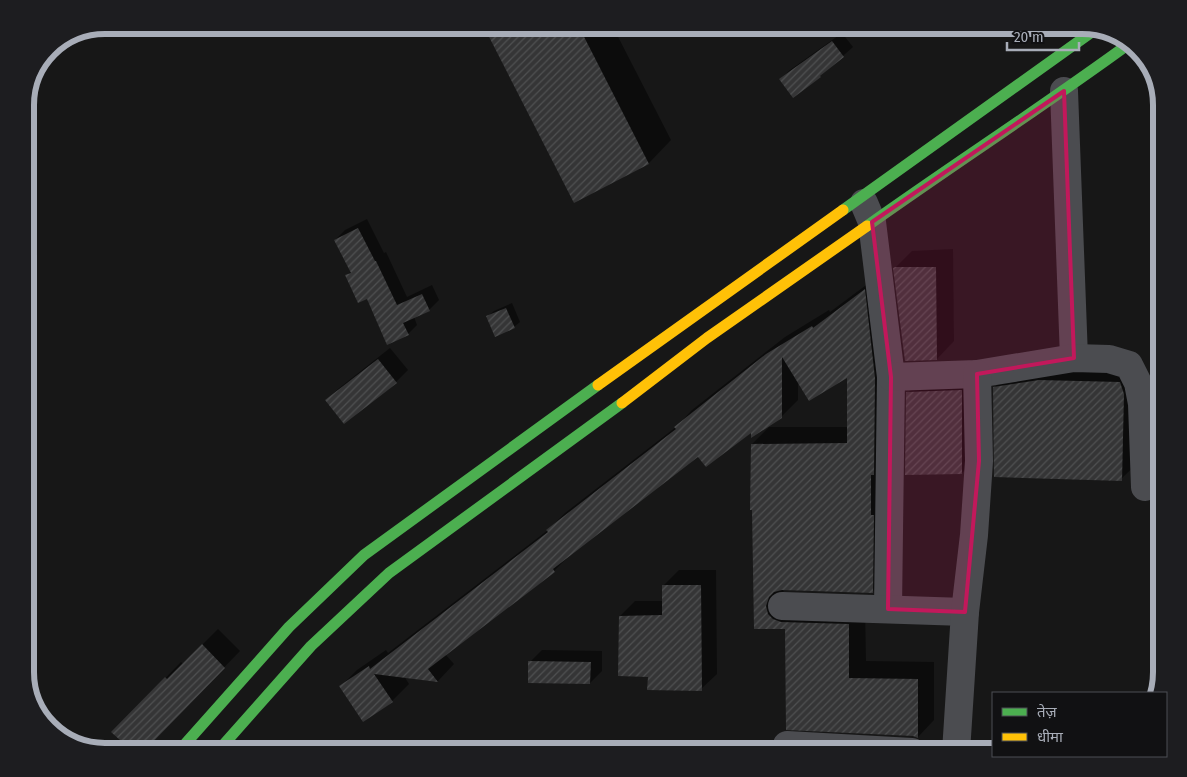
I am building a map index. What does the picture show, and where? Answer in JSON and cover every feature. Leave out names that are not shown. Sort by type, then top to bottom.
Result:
[{"type":"main road","points":[[186,743],[289,627],[364,555],[1089,34]]},
{"type":"main road","points":[[225,743],[311,646],[389,573],[637,392],[707,338],[1124,48]]},
{"type":"street","points":[[1064,90],[1074,358]]},
{"type":"street","points":[[861,197],[872,222],[891,377],[888,609]]},
{"type":"street","points":[[891,377],[977,374],[1074,358],[1109,359],[1129,365],[1138,383],[1142,404],[1145,487]]},
{"type":"street","points":[[957,743],[965,612],[974,534],[978,462],[977,374]]},
{"type":"street","points":[[782,606],[965,612]]},
{"type":"highlighted area","points":[[1064,91],[1074,358],[977,374],[979,461],[965,612],[888,609],[891,377],[872,222]]},
{"type":"building","points":[[488,34],[583,34],[649,164],[574,203]]},
{"type":"building","points":[[832,41],[844,57],[793,98],[779,79]]},
{"type":"building","points":[[358,228],[397,305],[422,294],[430,311],[403,323],[409,335],[387,345],[367,299],[358,303],[345,275],[351,273],[334,240]]},
{"type":"building","points":[[936,267],[937,360],[905,361],[893,268]]},
{"type":"building","points":[[865,289],[875,378],[874,475],[871,475],[871,515],[874,515],[873,593],[782,590],[774,592],[769,597],[766,606],[768,614],[773,619],[781,622],[849,624],[849,678],[918,679],[918,738],[913,736],[786,730],[785,629],[754,629],[752,510],[750,510],[751,444],[847,443],[847,378],[809,401],[782,357],[782,418],[751,438],[751,433],[706,467],[698,457],[553,569],[555,572],[428,669],[438,682],[374,674],[393,702],[363,722],[339,686],[369,666],[370,669],[548,532],[546,530],[676,429],[674,427],[766,354],[812,326],[813,328]]},
{"type":"building","points":[[506,308],[515,328],[495,337],[486,316]]},
{"type":"building","points":[[378,359],[397,383],[344,424],[325,400]]},
{"type":"building","points":[[1039,380],[1120,382],[1124,394],[1122,481],[994,477],[993,387]]},
{"type":"building","points":[[962,390],[962,474],[905,475],[906,392]]},
{"type":"building","points":[[662,585],[701,585],[702,691],[647,690],[648,677],[618,676],[619,616],[662,615]]},
{"type":"building","points":[[202,644],[225,668],[152,743],[117,743],[120,740],[111,732],[165,677],[167,679]]},
{"type":"building","points":[[528,661],[591,662],[590,684],[528,683]]},
{"type":"traffic: fast","points":[[843,210],[1089,34]]},
{"type":"traffic: fast","points":[[867,226],[1124,47]]},
{"type":"traffic: fast","points":[[186,743],[289,627],[364,555],[598,385]]},
{"type":"traffic: fast","points":[[225,743],[311,646],[389,573],[622,403]]},
{"type":"traffic: slow","points":[[598,385],[843,210]]},
{"type":"traffic: slow","points":[[622,403],[707,338],[867,226]]}]
